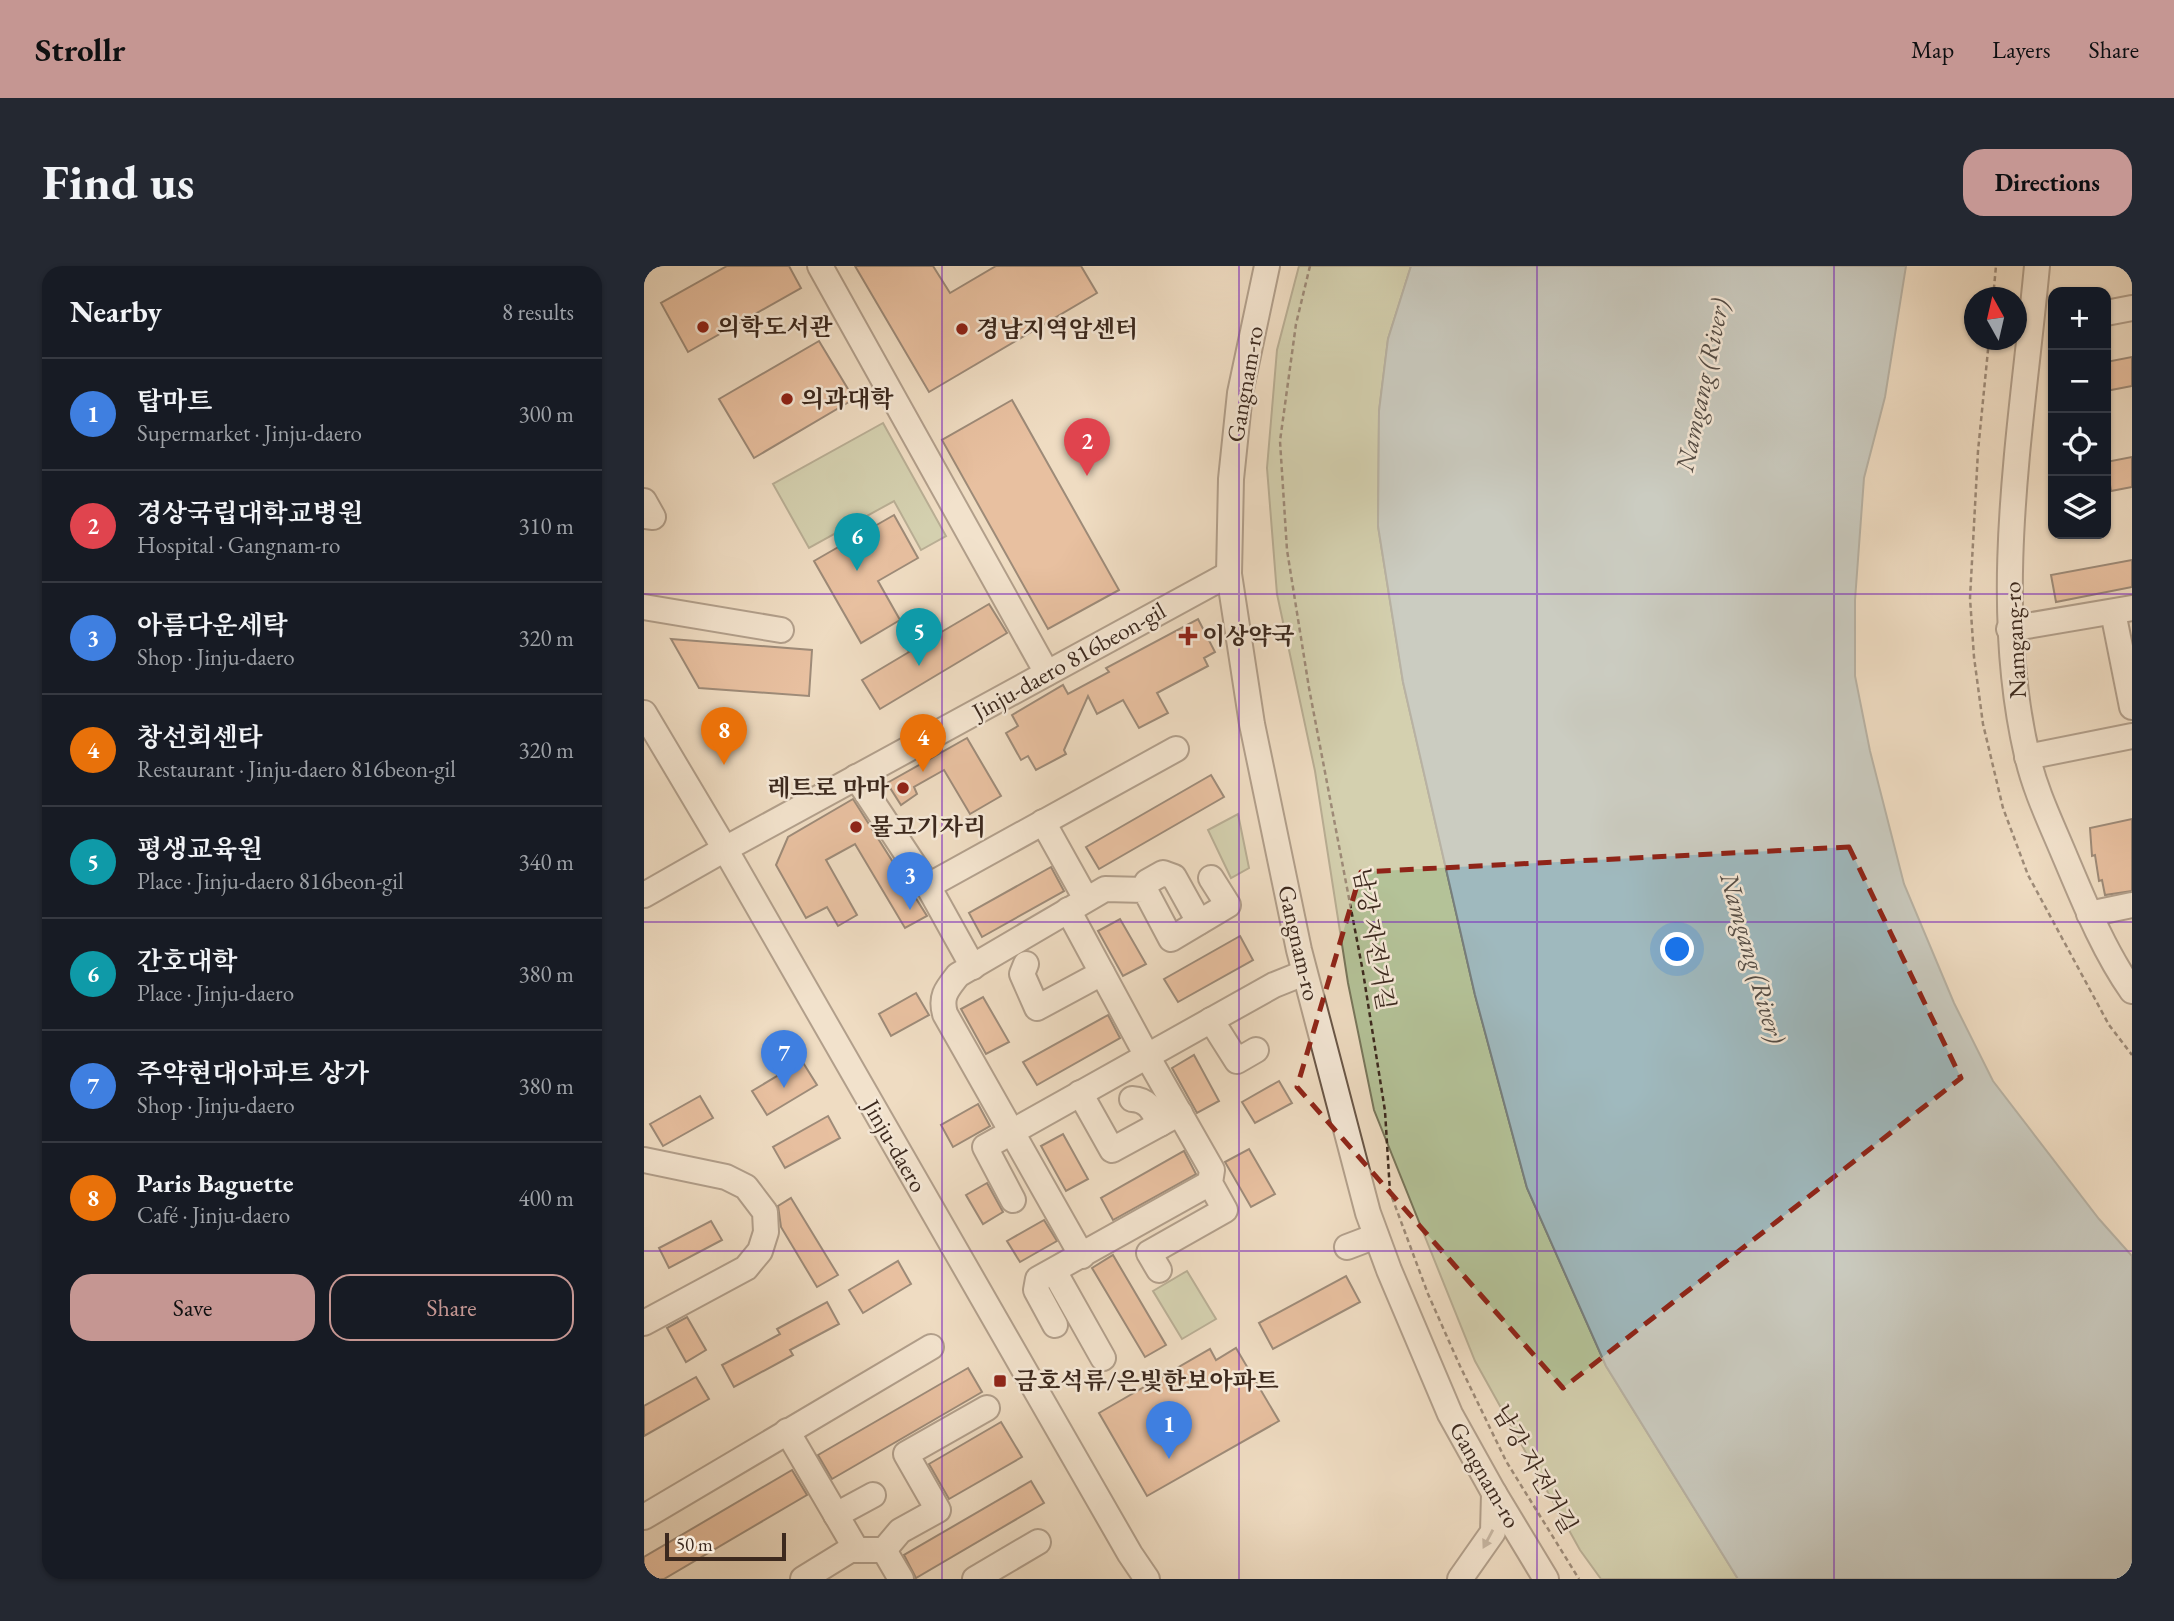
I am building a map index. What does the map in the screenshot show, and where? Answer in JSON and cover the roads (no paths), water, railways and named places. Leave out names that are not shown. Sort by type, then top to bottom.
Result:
[{"type":"street","points":[[820,266],[1047,673]]},
{"type":"street","name":"Gangnam-ro","points":[[1267,266],[1240,393],[1231,479],[1230,574],[1252,724],[1304,973],[1376,1236],[1450,1414],[1545,1579]]},
{"type":"street","name":"Namgang-ro","points":[[2038,266],[2043,324],[2017,461],[2009,629],[2013,684],[2027,757],[2039,792],[2089,914],[2132,991]]},
{"type":"street","points":[[2111,312],[2132,308]]},
{"type":"street","points":[[644,501],[653,517],[644,516]]},
{"type":"street","name":"Jinju-daero 816beon-gil","points":[[644,895],[1230,574]]},
{"type":"street","points":[[644,607],[781,630]]},
{"type":"street","points":[[2009,629],[2123,610],[2132,707]]},
{"type":"street","name":"Jinju-daero","points":[[644,713],[1130,1554],[1147,1579]]},
{"type":"street","points":[[2027,757],[2132,736]]},
{"type":"street","points":[[928,886],[1176,749]]},
{"type":"street","points":[[856,777],[928,886],[973,967]]},
{"type":"street","points":[[1043,822],[1102,973],[1147,1056],[1170,1119]]},
{"type":"street","points":[[1082,1256],[945,1014],[942,1005],[945,990],[958,975],[1105,889],[1145,890],[1171,939],[1227,905],[1212,878]]},
{"type":"street","points":[[2089,914],[2132,905]]},
{"type":"street","points":[[1026,964],[1022,974],[1037,1008],[1102,973]]},
{"type":"street","points":[[1013,1200],[985,1147],[1274,985],[1304,973]]},
{"type":"street","points":[[1212,1020],[1237,1061],[1256,1050]]},
{"type":"street","points":[[1080,1093],[1112,1150],[1170,1119]]},
{"type":"street","points":[[1132,1099],[1138,1099],[1170,1119],[1212,1170],[1210,1184],[1225,1210],[1149,1252],[1159,1270]]},
{"type":"street","points":[[644,1160],[726,1177],[746,1187],[765,1212],[766,1232],[760,1251],[746,1268],[644,1323]]},
{"type":"street","points":[[1055,1325],[1035,1290],[1038,1279],[1210,1184]]},
{"type":"street","points":[[1348,1247],[1376,1236]]},
{"type":"street","points":[[1054,1270],[1103,1358]]},
{"type":"street","points":[[644,1517],[931,1347]]},
{"type":"street","points":[[884,1550],[900,1531],[938,1510],[906,1454],[987,1408]]},
{"type":"street","points":[[787,1431],[856,1549]]},
{"type":"street","points":[[1460,1579],[1493,1532],[1494,1493]]},
{"type":"street","points":[[836,1515],[873,1495]]},
{"type":"street","points":[[975,1579],[1038,1542]]},
{"type":"street","points":[[803,1579],[850,1550],[884,1550]]},
{"type":"street","points":[[884,1550],[901,1579]]},
{"type":"street","points":[[1130,1554],[1130,1579]]},
{"type":"water","name":"Namgang (River)","points":[[1411,266],[1906,266],[1885,397],[1864,478],[1855,600],[1855,676],[1870,751],[1904,884],[1954,1003],[1993,1081],[2099,1219],[2132,1256],[2132,1579],[1738,1579],[1606,1366],[1527,1188],[1475,995],[1403,682],[1378,526],[1379,411],[1388,339]]},
{"type":"place","name":"의학도서관","points":[[703,327]]},
{"type":"place","name":"경남지역암센터","points":[[962,329]]},
{"type":"place","name":"의과대학","points":[[787,399]]},
{"type":"place","name":"경상국립대학교병원","points":[[1087,476]]},
{"type":"place","name":"간호대학","points":[[857,571]]},
{"type":"place","name":"이상약국","points":[[1188,636]]},
{"type":"place","name":"평생교육원","points":[[919,666]]},
{"type":"place","name":"Paris Baguette","points":[[724,765]]},
{"type":"place","name":"창선회센타","points":[[923,772]]},
{"type":"place","name":"레트로 마마","points":[[903,788]]},
{"type":"place","name":"물고기자리","points":[[856,827]]},
{"type":"place","name":"아름다운세탁","points":[[910,910]]},
{"type":"place","name":"주약현대아파트 상가","points":[[784,1088]]},
{"type":"place","name":"금호석류/은빛한보아파트","points":[[1000,1381]]},
{"type":"place","name":"탑마트","points":[[1169,1459]]}]
